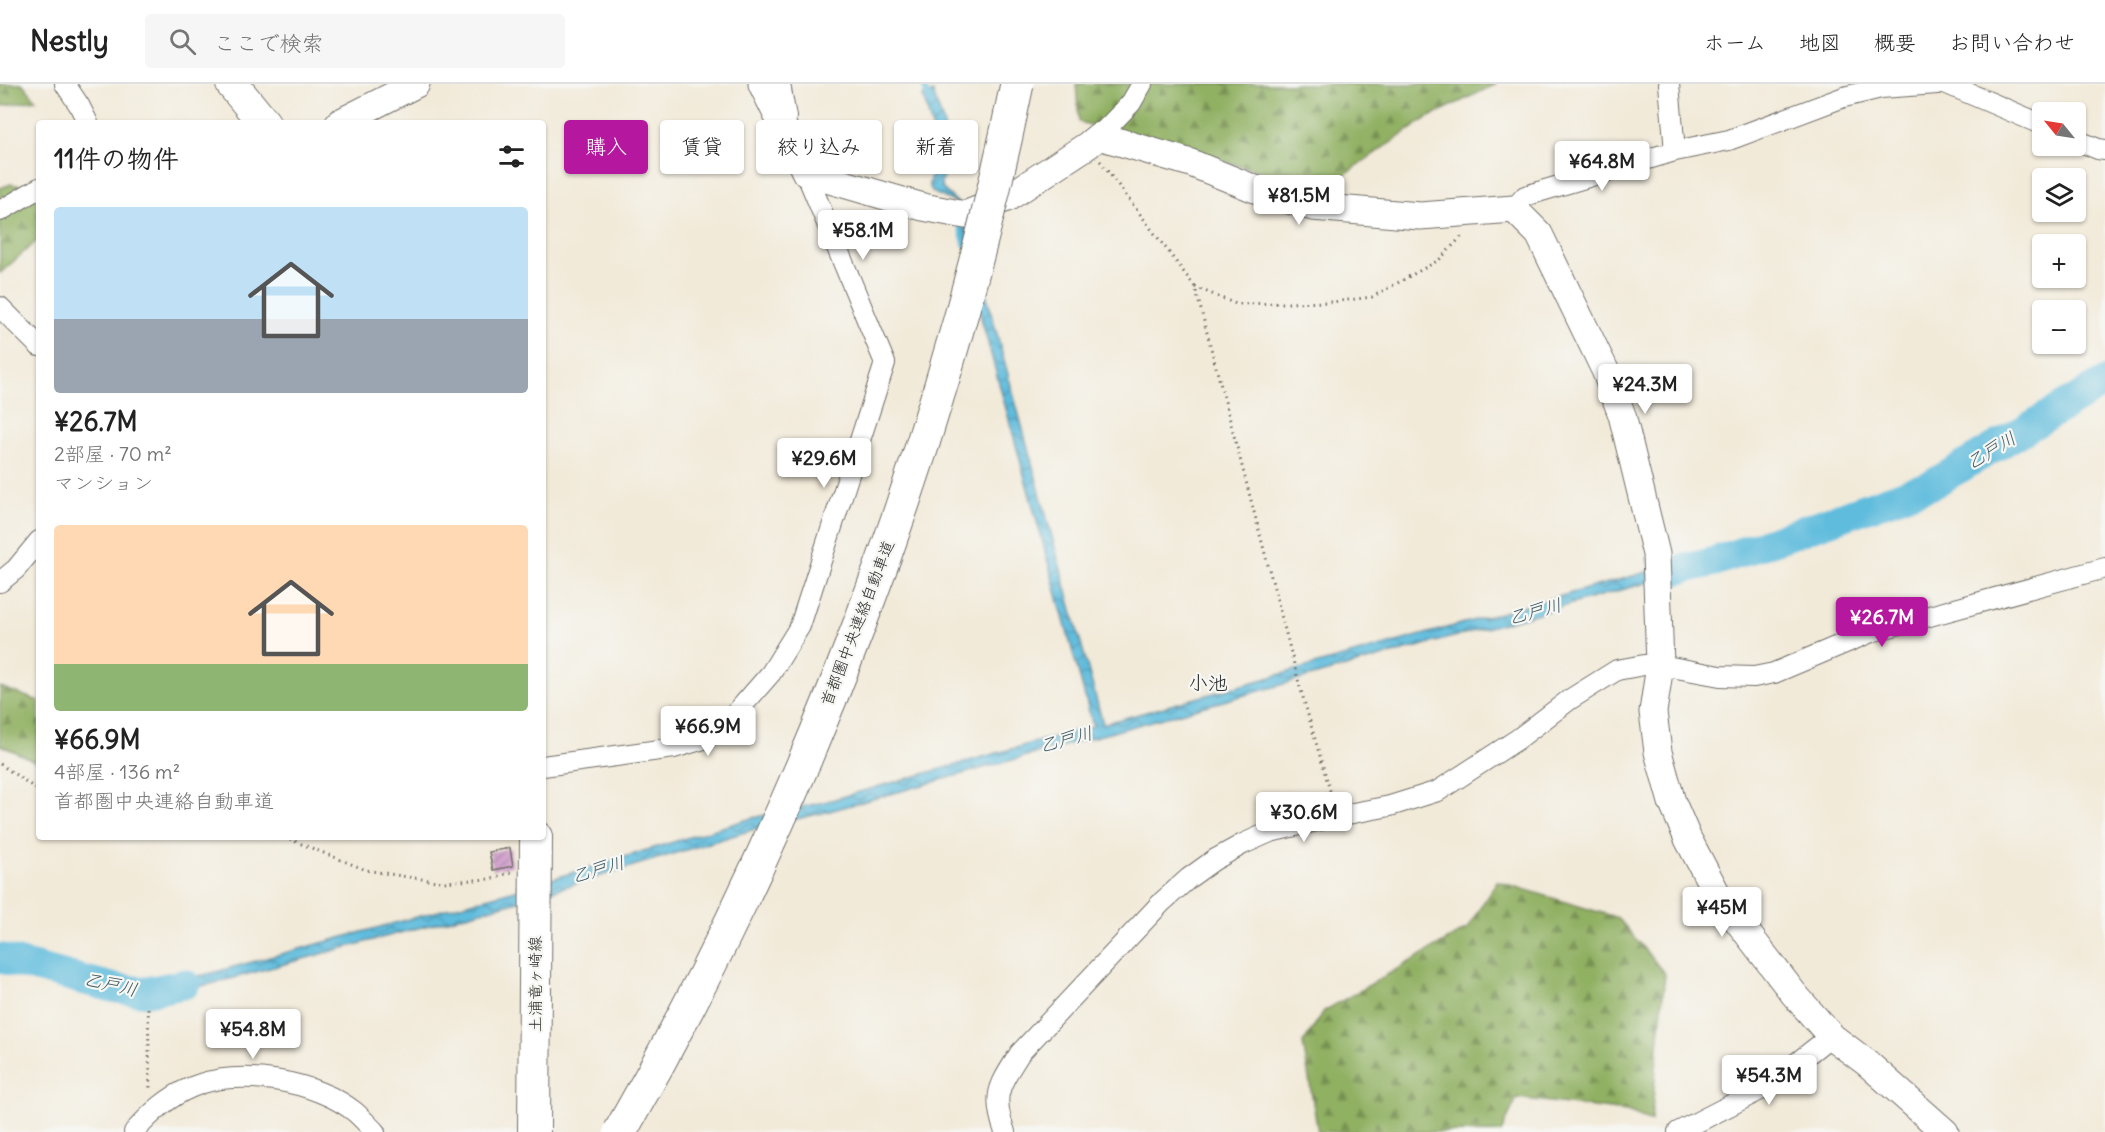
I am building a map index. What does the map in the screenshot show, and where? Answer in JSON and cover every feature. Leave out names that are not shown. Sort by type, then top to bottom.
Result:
[{"type":"highway","name":"首都圏中央連絡自動車道","points":[[620,1132],[704,976],[763,853],[825,711],[853,639],[904,495],[955,335],[1017,84]]},
{"type":"main road","points":[[232,84],[262,120]]},
{"type":"main road","name":"土浦竜ヶ崎線","points":[[534,1132],[536,869]]},
{"type":"street","points":[[65,84],[80,105],[87,120]]},
{"type":"street","points":[[345,120],[416,84]]},
{"type":"street","points":[[762,84],[780,120]]},
{"type":"street","points":[[780,84],[786,120]]},
{"type":"street","points":[[809,174],[923,207],[965,215],[1009,198],[1094,141],[1131,103],[1142,84]]},
{"type":"street","points":[[1669,84],[1675,152]]},
{"type":"street","points":[[1094,141],[1191,163],[1265,193],[1313,207],[1420,216],[1514,209],[1525,196],[1675,152],[1729,140],[1844,97],[1881,88],[1937,84]]},
{"type":"street","points":[[1947,84],[2032,120]]},
{"type":"street","points":[[2086,144],[2105,150]]},
{"type":"street","points":[[546,766],[663,750],[704,739],[729,721],[771,673],[800,626],[885,363],[806,174]]},
{"type":"street","points":[[0,211],[36,190]]},
{"type":"street","points":[[1514,209],[1539,234],[1605,370],[1622,415],[1656,554],[1660,665],[1653,712],[1658,752],[1672,801],[1688,839],[1717,894],[1794,993],[1831,1036],[1867,1063],[1945,1132]]},
{"type":"street","points":[[0,307],[36,343]]},
{"type":"street","points":[[0,582],[16,569],[36,545]]},
{"type":"street","points":[[1005,1132],[997,1096],[1005,1077],[1020,1053],[1162,902],[1189,878],[1243,844],[1270,832],[1390,806],[1438,791],[1518,739],[1569,700],[1617,670],[1644,665],[1660,665],[1719,676],[1754,677],[1774,673],[1871,632],[2105,568]]},
{"type":"street","points":[[1678,1132],[1766,1087],[1831,1036]]},
{"type":"street","points":[[134,1132],[151,1112],[170,1098],[193,1086],[216,1081],[272,1079],[296,1084],[340,1102],[355,1112],[375,1132]]},
{"type":"path","points":[[1094,141],[1195,287],[1300,687],[1337,816]]},
{"type":"path","points":[[1195,287],[1236,304],[1332,302],[1372,297],[1439,260],[1485,211]]},
{"type":"path","points":[[0,765],[36,789]]},
{"type":"path","points":[[291,840],[366,870],[443,882],[489,879],[523,869],[536,869]]},
{"type":"path","points":[[148,1008],[151,1112]]},
{"type":"green space","points":[[0,84],[23,84],[36,100],[0,106]]},
{"type":"green space","points":[[1076,84],[1496,84],[1427,118],[1342,176],[1274,175],[1079,122]]},
{"type":"green space","points":[[11,184],[36,188],[36,242],[0,273],[0,188]]},
{"type":"green space","points":[[0,687],[36,700],[36,762],[0,745]]},
{"type":"green space","points":[[1497,881],[1618,918],[1665,974],[1651,1121],[1627,1111],[1517,1098],[1501,1132],[1318,1132],[1303,1043],[1324,1011],[1467,929]]},
{"type":"water","points":[[933,92],[942,120],[930,120],[923,96]]},
{"type":"water","points":[[932,174],[945,174],[941,183],[942,188],[960,205],[932,192],[929,184]]},
{"type":"water","points":[[960,205],[1103,724],[1647,572],[1712,557],[1714,567],[1650,582],[826,812],[755,829],[515,902],[211,984],[144,998],[145,986],[208,974],[512,891],[752,818],[824,802],[1093,726],[977,303]]},
{"type":"building","points":[[510,848],[513,866],[493,870],[489,852]]},
{"type":"waterway","points":[[923,84],[929,99]]},
{"type":"waterway","points":[[959,222],[965,245]]},
{"type":"waterway","name":"乙戸川","points":[[1674,571],[1713,562],[1931,485],[2105,382]]},
{"type":"waterway","name":"乙戸川","points":[[0,958],[114,988],[145,992],[185,984]]},
{"type":"district","name":"小池","points":[[1208,682]]}]
